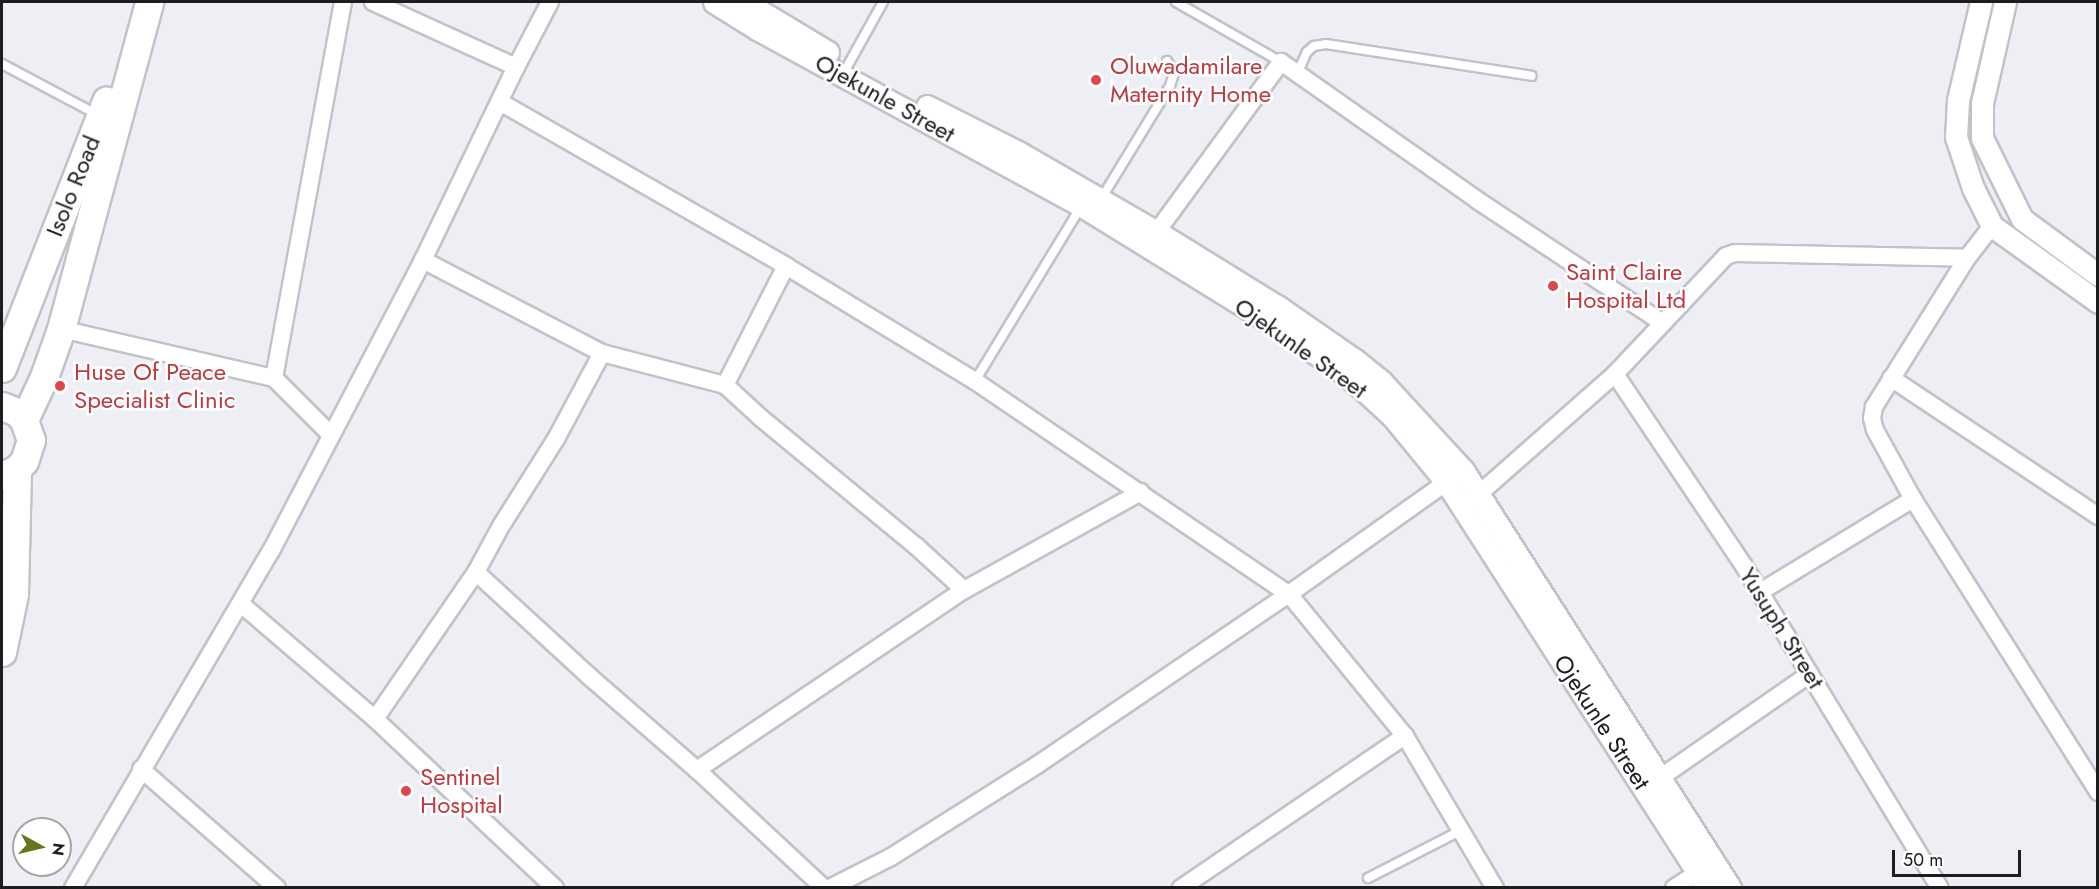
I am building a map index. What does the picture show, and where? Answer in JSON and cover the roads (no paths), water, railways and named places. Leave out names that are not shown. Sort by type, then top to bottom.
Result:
[{"type":"main road","name":"Isolo Road","points":[[2,368],[101,117],[134,2]]},
{"type":"main road","points":[[2,652],[14,594],[9,472],[29,451],[31,441],[13,413],[44,377],[61,329],[149,2]]},
{"type":"street","points":[[274,378],[343,2]]},
{"type":"street","points":[[373,2],[516,67]]},
{"type":"street","points":[[73,888],[141,769],[242,604],[423,261],[516,67],[550,2]]},
{"type":"street","name":"Ojekunle Street","points":[[714,2],[757,29],[1091,203],[1151,239],[1343,372],[1454,476],[1660,777],[1730,888]]},
{"type":"street","name":"Ojekunle Street","points":[[745,2],[848,65],[1020,153],[1091,203]]},
{"type":"street","points":[[1981,2],[1958,100],[1956,137],[1973,188],[1992,226],[2097,302]]},
{"type":"street","points":[[2005,2],[1982,103],[1982,138],[2022,219],[2097,275]]},
{"type":"street","points":[[1151,239],[1281,62],[1477,200],[1663,323]]},
{"type":"street","points":[[500,102],[786,266],[975,381],[1289,594],[1405,736],[1463,830],[1495,888]]},
{"type":"street","points":[[1992,226],[1967,258],[1891,378],[1874,407],[1872,418],[1875,430],[1913,499],[2097,792]]},
{"type":"street","points":[[1471,501],[1615,374],[1726,256],[1735,253],[1967,258]]},
{"type":"street","points":[[423,261],[602,353],[725,385],[761,418],[916,546],[964,590]]},
{"type":"street","points":[[725,385],[786,266]]},
{"type":"street","points":[[61,329],[274,378],[331,435]]},
{"type":"street","points":[[375,719],[476,572],[501,526],[557,436],[602,353]]},
{"type":"street","name":"Yusuph Street","points":[[1615,374],[1760,592],[1940,888]]},
{"type":"street","points":[[1891,378],[2097,516]]},
{"type":"street","points":[[830,888],[891,857],[1037,765],[1289,594],[1454,476]]},
{"type":"street","points":[[697,770],[964,590],[1141,492]]},
{"type":"street","points":[[1760,592],[1913,499]]},
{"type":"street","name":"Ojekunle Street","points":[[1471,501],[1704,880]]},
{"type":"street","points":[[476,572],[590,677],[697,770],[824,888]]},
{"type":"street","points":[[242,604],[375,719],[555,888]]},
{"type":"street","points":[[1660,777],[1810,674]]},
{"type":"street","points":[[1180,888],[1405,736]]},
{"type":"street","points":[[141,769],[277,888]]},
{"type":"street","points":[[1674,888],[1704,880]]},
{"type":"lane","points":[[848,65],[884,2]]},
{"type":"lane","points":[[1176,2],[1281,62]]},
{"type":"lane","points":[[1297,74],[1307,52],[1314,46],[1326,44],[1532,76]]},
{"type":"lane","points":[[975,381],[1170,86],[1174,73],[1167,61]]},
{"type":"lane","points":[[2,64],[101,117]]},
{"type":"lane","points":[[1368,878],[1463,830]]},
{"type":"place","name":"Oluwadamilare Maternity Home","points":[[1096,80]]},
{"type":"place","name":"Saint Claire Hospital Ltd","points":[[1553,286]]},
{"type":"place","name":"Huse Of Peace Specialist Clinic","points":[[60,386]]},
{"type":"place","name":"Sentinel Hospital","points":[[406,791]]}]
